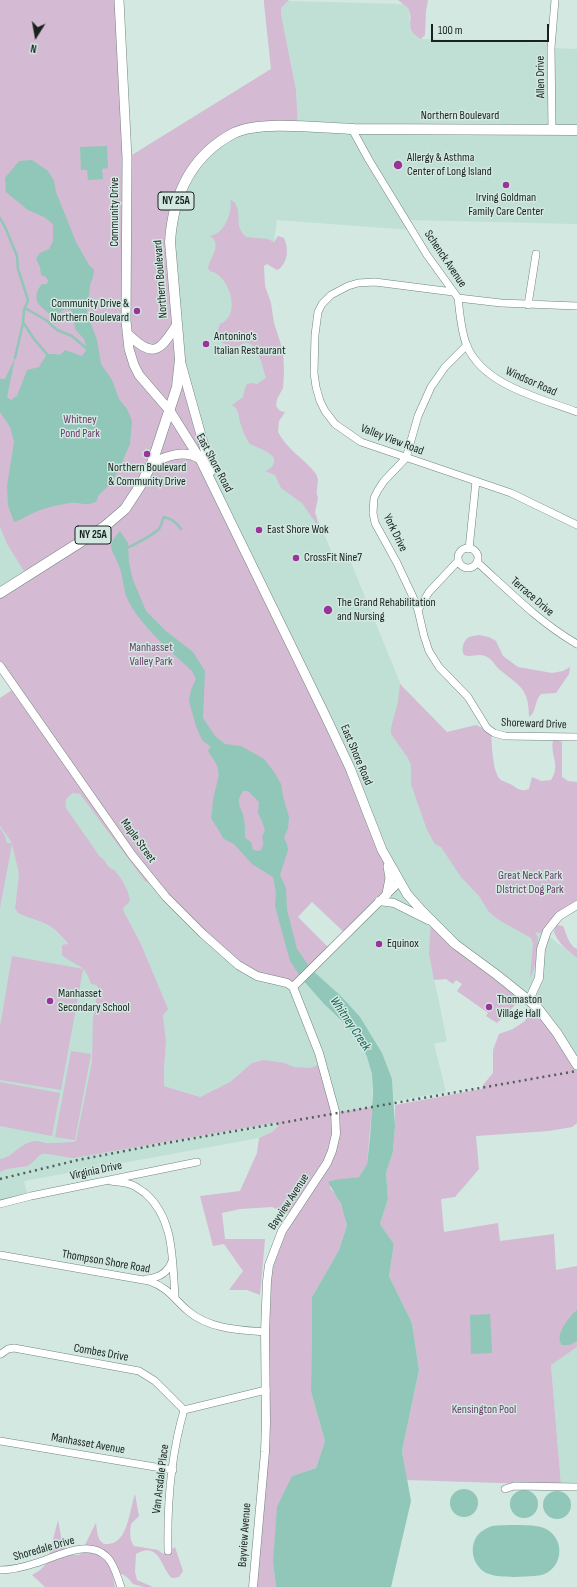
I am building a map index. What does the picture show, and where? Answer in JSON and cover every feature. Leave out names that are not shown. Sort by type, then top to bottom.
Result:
[{"type":"main road","name":"Community Drive","points":[[120,0],[127,158],[127,333],[129,349],[139,375],[170,411]]},
{"type":"main road","name":"Northern Boulevard","points":[[0,593],[63,554],[112,521],[125,509],[152,462],[177,387],[180,359],[171,269],[171,224],[179,192],[195,166],[218,144],[234,133],[249,128],[265,126],[352,129],[577,130]]},
{"type":"main road","points":[[127,333],[141,346],[149,349],[157,348],[166,343],[177,324]]},
{"type":"main road","points":[[180,359],[216,492]]},
{"type":"main road","name":"East Shore Road","points":[[170,411],[200,459],[325,715],[350,768],[388,863],[399,882],[412,900],[431,921],[464,951],[529,1000],[545,1016],[558,1033],[577,1065]]},
{"type":"main road","points":[[152,462],[175,454],[190,455],[200,459]]},
{"type":"main road","points":[[387,894],[390,878],[388,863]]},
{"type":"street","name":"Allen Drive","points":[[552,130],[551,53],[555,0]]},
{"type":"street","name":"Schenck Avenue","points":[[352,129],[426,255],[456,295],[528,305],[577,306]]},
{"type":"street","points":[[528,305],[536,254]]},
{"type":"street","name":"Valley View Road","points":[[456,295],[386,283],[358,283],[348,286],[331,296],[322,304],[318,312],[315,335],[314,373],[320,401],[325,411],[335,424],[361,442],[511,493],[577,525]]},
{"type":"street","name":"Windsor Road","points":[[456,295],[463,334],[475,360],[504,384],[530,396],[577,412]]},
{"type":"street","name":"York Drive","points":[[467,345],[445,367],[428,392],[418,416],[406,458],[384,481],[378,490],[374,498],[373,513],[375,523],[401,570],[418,610],[429,650],[439,667],[468,697],[491,732]]},
{"type":"street","points":[[470,549],[476,481]]},
{"type":"street","points":[[418,610],[429,592],[458,561],[460,552],[465,549],[470,549],[476,554],[477,562],[474,566],[468,568],[462,566],[458,561]]},
{"type":"street","name":"Terrace Drive","points":[[477,562],[538,618],[556,632],[577,644]]},
{"type":"street","name":"Maple Street","points":[[0,666],[132,855],[166,897],[202,934],[238,965],[258,976],[287,983],[293,987]]},
{"type":"street","name":"Shoreward Drive","points":[[491,732],[509,736],[577,737]]},
{"type":"street","points":[[293,987],[399,882]]},
{"type":"street","points":[[379,901],[399,905],[431,921]]},
{"type":"street","points":[[529,1000],[538,978],[541,949],[547,931],[559,916],[577,905]]},
{"type":"street","name":"Bayview Avenue","points":[[253,1587],[264,1452],[267,1281],[270,1265],[282,1231],[291,1215],[327,1163],[332,1151],[336,1134],[335,1111],[319,1053],[293,987]]},
{"type":"street","name":"Virginia Drive","points":[[0,1204],[96,1182],[197,1162]]},
{"type":"street","points":[[96,1182],[109,1181],[130,1184],[140,1189],[160,1210],[166,1224],[172,1261],[175,1296]]},
{"type":"street","name":"Thompson Shore Road","points":[[0,1254],[144,1279],[160,1285],[175,1296],[189,1311],[207,1323],[230,1328],[265,1332]]},
{"type":"street","points":[[144,1279],[156,1277],[162,1274],[169,1268],[172,1261]]},
{"type":"street","name":"Combes Drive","points":[[0,1353],[14,1348],[139,1371],[155,1381],[184,1410]]},
{"type":"street","points":[[0,1353],[0,1360]]},
{"type":"street","points":[[184,1410],[266,1390]]},
{"type":"street","name":"Van Arsdale Place","points":[[168,1551],[167,1516],[178,1430],[184,1410]]},
{"type":"street","name":"Manhasset Avenue","points":[[0,1441],[173,1470]]},
{"type":"street","points":[[505,1489],[514,1486],[577,1487]]},
{"type":"street","name":"Shoredale Drive","points":[[0,1570],[17,1569],[68,1551],[79,1549],[92,1550],[106,1555],[112,1563],[121,1587]]},
{"type":"shaded area","points":[[288,1],[404,4],[408,7],[410,13],[409,18],[416,36],[421,39],[551,43],[551,48],[577,49],[577,224],[407,220],[412,230],[277,220],[274,242],[243,239],[266,378],[264,445],[310,500],[336,563],[350,560],[431,759],[546,934],[577,958],[577,1065],[532,1002],[429,954],[447,1041],[434,1044],[446,1092],[394,1101],[392,1079],[374,1040],[359,1017],[341,996],[311,969],[399,882],[216,492],[180,359],[170,242],[187,178],[234,133],[298,127],[296,90],[281,14],[281,8]]},
{"type":"shaded area","points":[[0,527],[7,544],[27,576],[0,593]]},
{"type":"shaded area","points":[[77,790],[152,883],[302,979],[333,1014],[353,1032],[361,1043],[372,1074],[372,1107],[335,1114],[263,1060],[252,1063],[230,1082],[200,1097],[164,1086],[166,1042],[163,1014],[140,942],[123,908],[61,799]]},
{"type":"shaded area","name":"Manhasset Secondary School","points":[[0,826],[12,843],[19,874],[15,908],[19,913],[49,924],[59,933],[71,949],[97,977],[99,991],[95,1052],[223,1131],[278,1122],[278,1126],[272,1132],[259,1138],[24,1181],[27,1193],[0,1200]]},
{"type":"shaded area","points":[[577,1347],[577,1486],[561,1485],[551,1364]]},
{"type":"green space","points":[[0,0],[119,0],[127,158],[271,69],[264,0],[289,0],[281,8],[281,14],[296,90],[298,127],[234,133],[195,166],[171,224],[180,359],[216,492],[399,882],[346,934],[312,902],[298,917],[330,949],[293,987],[251,973],[152,883],[145,881],[80,794],[73,793],[66,799],[66,808],[100,857],[109,867],[114,870],[124,884],[130,901],[123,908],[124,912],[140,942],[168,1009],[163,1015],[166,1042],[164,1086],[200,1097],[230,1082],[252,1063],[263,1060],[284,1063],[294,1067],[311,1068],[322,1063],[335,1113],[372,1107],[367,1164],[359,1177],[346,1180],[333,1180],[330,1188],[337,1196],[344,1212],[347,1225],[339,1250],[312,1297],[311,1392],[325,1441],[316,1468],[292,1476],[273,1562],[276,1587],[253,1587],[261,1491],[267,1281],[291,1215],[272,1207],[240,1209],[222,1213],[225,1239],[265,1239],[260,1295],[247,1290],[229,1290],[243,1271],[224,1244],[213,1246],[200,1196],[240,1191],[257,1153],[259,1138],[272,1132],[278,1126],[278,1122],[74,1158],[42,1154],[27,1166],[10,1168],[0,1172],[0,1159],[9,1156],[25,1144],[36,1141],[56,1143],[76,1141],[92,1062],[93,1019],[98,989],[97,985],[91,984],[86,972],[80,966],[62,955],[62,945],[68,944],[62,936],[46,924],[18,913],[15,908],[19,874],[12,844],[0,908],[0,828],[7,843],[12,843],[0,826],[0,698],[15,688],[0,666],[0,593],[27,576],[7,544],[0,527]]},
{"type":"green space","points":[[398,0],[428,0],[425,35],[421,39],[412,32],[410,12],[408,8]]},
{"type":"green space","points":[[230,199],[237,207],[239,227],[246,237],[268,239],[274,242],[278,236],[284,238],[286,242],[287,255],[281,267],[278,270],[267,264],[264,266],[265,286],[271,303],[274,323],[283,351],[283,388],[277,399],[276,406],[280,411],[285,412],[279,421],[278,432],[286,444],[316,474],[318,483],[318,498],[315,512],[318,526],[302,503],[281,488],[275,475],[265,471],[272,466],[274,463],[274,458],[265,451],[249,443],[242,428],[238,411],[232,405],[243,397],[247,384],[257,384],[266,378],[259,356],[253,346],[249,343],[244,343],[237,347],[228,346],[221,342],[217,332],[220,324],[227,320],[231,313],[232,305],[228,287],[217,274],[210,271],[208,268],[216,247],[214,239],[210,236],[219,232],[225,226],[231,207]]},
{"type":"green space","points":[[479,635],[489,637],[496,641],[503,656],[518,667],[552,673],[563,671],[570,667],[569,674],[556,693],[541,694],[537,700],[532,715],[529,717],[527,700],[522,689],[500,670],[492,660],[482,655],[464,655],[463,648],[465,640],[469,637]]},
{"type":"green space","name":"Great Neck Park DIstrict Dog Park","points":[[400,684],[447,732],[476,725],[491,732],[494,765],[498,776],[501,780],[520,790],[529,789],[532,777],[541,781],[551,780],[555,770],[552,746],[553,741],[556,739],[562,742],[562,777],[568,781],[577,782],[577,905],[559,916],[546,934],[535,932],[538,942],[534,969],[530,978],[533,943],[531,938],[499,920],[489,912],[479,896],[461,877],[441,847],[435,844],[427,830],[411,784],[411,765],[408,758],[391,734],[391,728],[398,702]]},
{"type":"green space","points":[[431,921],[524,996],[497,1023],[486,1016],[488,1013],[457,991],[462,984],[456,980],[453,984],[446,979],[434,980],[429,954]]},
{"type":"green space","points":[[556,925],[563,926],[570,942],[577,949],[577,958],[558,940],[554,932]]},
{"type":"green space","points":[[12,956],[83,969],[61,1090],[0,1080],[0,1027]]},
{"type":"green space","name":"Kensington Pool","points":[[532,1002],[577,1065],[577,1123],[572,1127],[549,1131],[476,1136],[479,1169],[455,1197],[441,1199],[444,1232],[498,1223],[500,1241],[554,1234],[556,1270],[577,1266],[577,1347],[551,1365],[561,1485],[407,1480],[402,1451],[419,1370],[412,1323],[389,1276],[394,1244],[380,1224],[388,1199],[386,1173],[393,1152],[395,1105],[482,1089],[483,1085],[493,1073],[493,1050],[499,1034],[513,1029],[525,1021]]},
{"type":"green space","points":[[71,1051],[91,1054],[75,1140],[55,1137]]},
{"type":"green space","points":[[0,1082],[60,1093],[52,1136],[0,1126]]},
{"type":"green space","points":[[135,1494],[139,1516],[131,1524],[130,1535],[132,1543],[134,1546],[158,1550],[163,1554],[175,1547],[183,1571],[179,1577],[172,1578],[168,1574],[159,1557],[150,1551],[144,1551],[136,1554],[135,1572],[137,1580],[153,1587],[144,1587],[133,1584],[124,1575],[116,1572],[112,1572],[115,1587],[45,1587],[32,1575],[47,1563],[58,1520],[63,1547],[73,1555],[80,1555],[96,1523],[98,1535],[104,1544],[110,1544],[118,1540],[128,1522]]},
{"type":"water","points":[[107,146],[108,168],[102,169],[103,179],[88,180],[87,170],[81,170],[80,147]]},
{"type":"water","points":[[32,160],[48,171],[54,181],[56,192],[76,242],[89,265],[94,270],[90,285],[87,313],[97,340],[101,364],[112,380],[119,399],[127,409],[132,421],[130,444],[121,465],[112,482],[98,496],[97,501],[89,504],[74,503],[50,507],[14,522],[8,505],[7,486],[14,442],[10,427],[0,412],[0,378],[5,379],[15,358],[7,397],[11,400],[17,396],[27,370],[39,367],[47,354],[60,355],[65,350],[82,356],[87,349],[84,339],[75,329],[73,313],[70,310],[65,309],[56,315],[51,315],[40,305],[36,298],[38,289],[42,284],[47,284],[48,281],[46,277],[41,275],[40,267],[36,259],[40,253],[49,249],[53,241],[53,224],[44,217],[28,210],[6,192],[5,178],[19,161]]},
{"type":"water","points":[[120,531],[128,543],[129,563],[133,580],[146,611],[166,631],[193,652],[205,671],[203,718],[215,736],[225,744],[241,746],[264,759],[281,784],[289,817],[288,828],[284,838],[288,850],[280,875],[286,888],[287,910],[297,949],[311,969],[341,996],[360,1017],[382,1053],[392,1079],[395,1126],[393,1152],[386,1173],[388,1199],[380,1224],[394,1244],[389,1276],[412,1323],[419,1370],[402,1451],[411,1501],[391,1587],[276,1587],[273,1562],[277,1507],[292,1476],[316,1468],[325,1441],[311,1392],[312,1297],[339,1250],[347,1225],[341,1204],[328,1182],[359,1177],[367,1164],[373,1093],[372,1074],[361,1043],[353,1032],[324,1004],[302,979],[290,961],[275,906],[276,892],[273,877],[252,864],[234,844],[224,839],[211,818],[213,798],[219,773],[208,750],[211,747],[202,740],[196,726],[189,701],[191,690],[196,679],[192,671],[147,628],[132,608],[127,598],[120,570],[111,548],[115,537]],"holes":[[[243,791],[248,791],[259,802],[258,813],[265,831],[262,837],[263,846],[260,851],[253,850],[251,842],[245,838],[244,819],[239,805],[239,799]]]},
{"type":"water","points":[[577,1310],[577,1341],[569,1345],[562,1345],[560,1341],[561,1331],[570,1317]]},
{"type":"water","points":[[490,1314],[492,1353],[471,1354],[470,1315]]},
{"type":"water","points":[[464,1489],[474,1493],[478,1503],[474,1513],[464,1517],[454,1513],[450,1503],[454,1493]]},
{"type":"water","points":[[524,1490],[534,1494],[538,1504],[534,1514],[524,1518],[514,1514],[510,1504],[514,1494]]},
{"type":"water","points":[[557,1491],[567,1495],[571,1505],[567,1515],[557,1519],[547,1515],[543,1505],[547,1495]]},
{"type":"water","points":[[526,1525],[544,1528],[552,1533],[557,1540],[559,1556],[556,1564],[551,1570],[534,1576],[517,1577],[489,1574],[480,1568],[476,1563],[473,1547],[477,1536],[492,1526]]},
{"type":"waterway","name":"Whitney Creek","points":[[0,218],[17,256],[18,269],[28,300],[24,310],[23,322],[34,339],[47,354]]},
{"type":"waterway","points":[[25,308],[46,320],[57,330],[72,336],[87,349]]},
{"type":"waterway","points":[[15,358],[23,323]]},
{"type":"waterway","points":[[126,548],[148,537],[159,529],[164,517],[172,520],[181,529]]},
{"type":"railway","points":[[0,1179],[78,1160],[161,1144],[577,1071]]},
{"type":"place","name":"Allergy & Asthma Center of Long Island","points":[[398,165]]},
{"type":"place","name":"Irving Goldman Family Care Center","points":[[506,185]]},
{"type":"place","name":"Community Drive & Northern Boulevard","points":[[137,311]]},
{"type":"place","name":"Antonino's Italian Restaurant","points":[[206,344]]},
{"type":"place","name":"Northern Boulevard & Community Drive","points":[[147,454]]},
{"type":"place","name":"East Shore Wok","points":[[259,530]]},
{"type":"place","name":"CrossFit Nine7","points":[[296,558]]},
{"type":"place","name":"The Grand Rehabilitation and Nursing","points":[[328,610]]},
{"type":"place","name":"Equinox","points":[[379,944]]},
{"type":"place","name":"Manhasset Secondary School","points":[[50,1001]]},
{"type":"place","name":"Thomaston Village Hall","points":[[489,1007]]},
{"type":"park label","name":"Whitney Pond Park","points":[[80,427]]},
{"type":"park label","name":"Manhasset Valley Park","points":[[151,655]]}]
